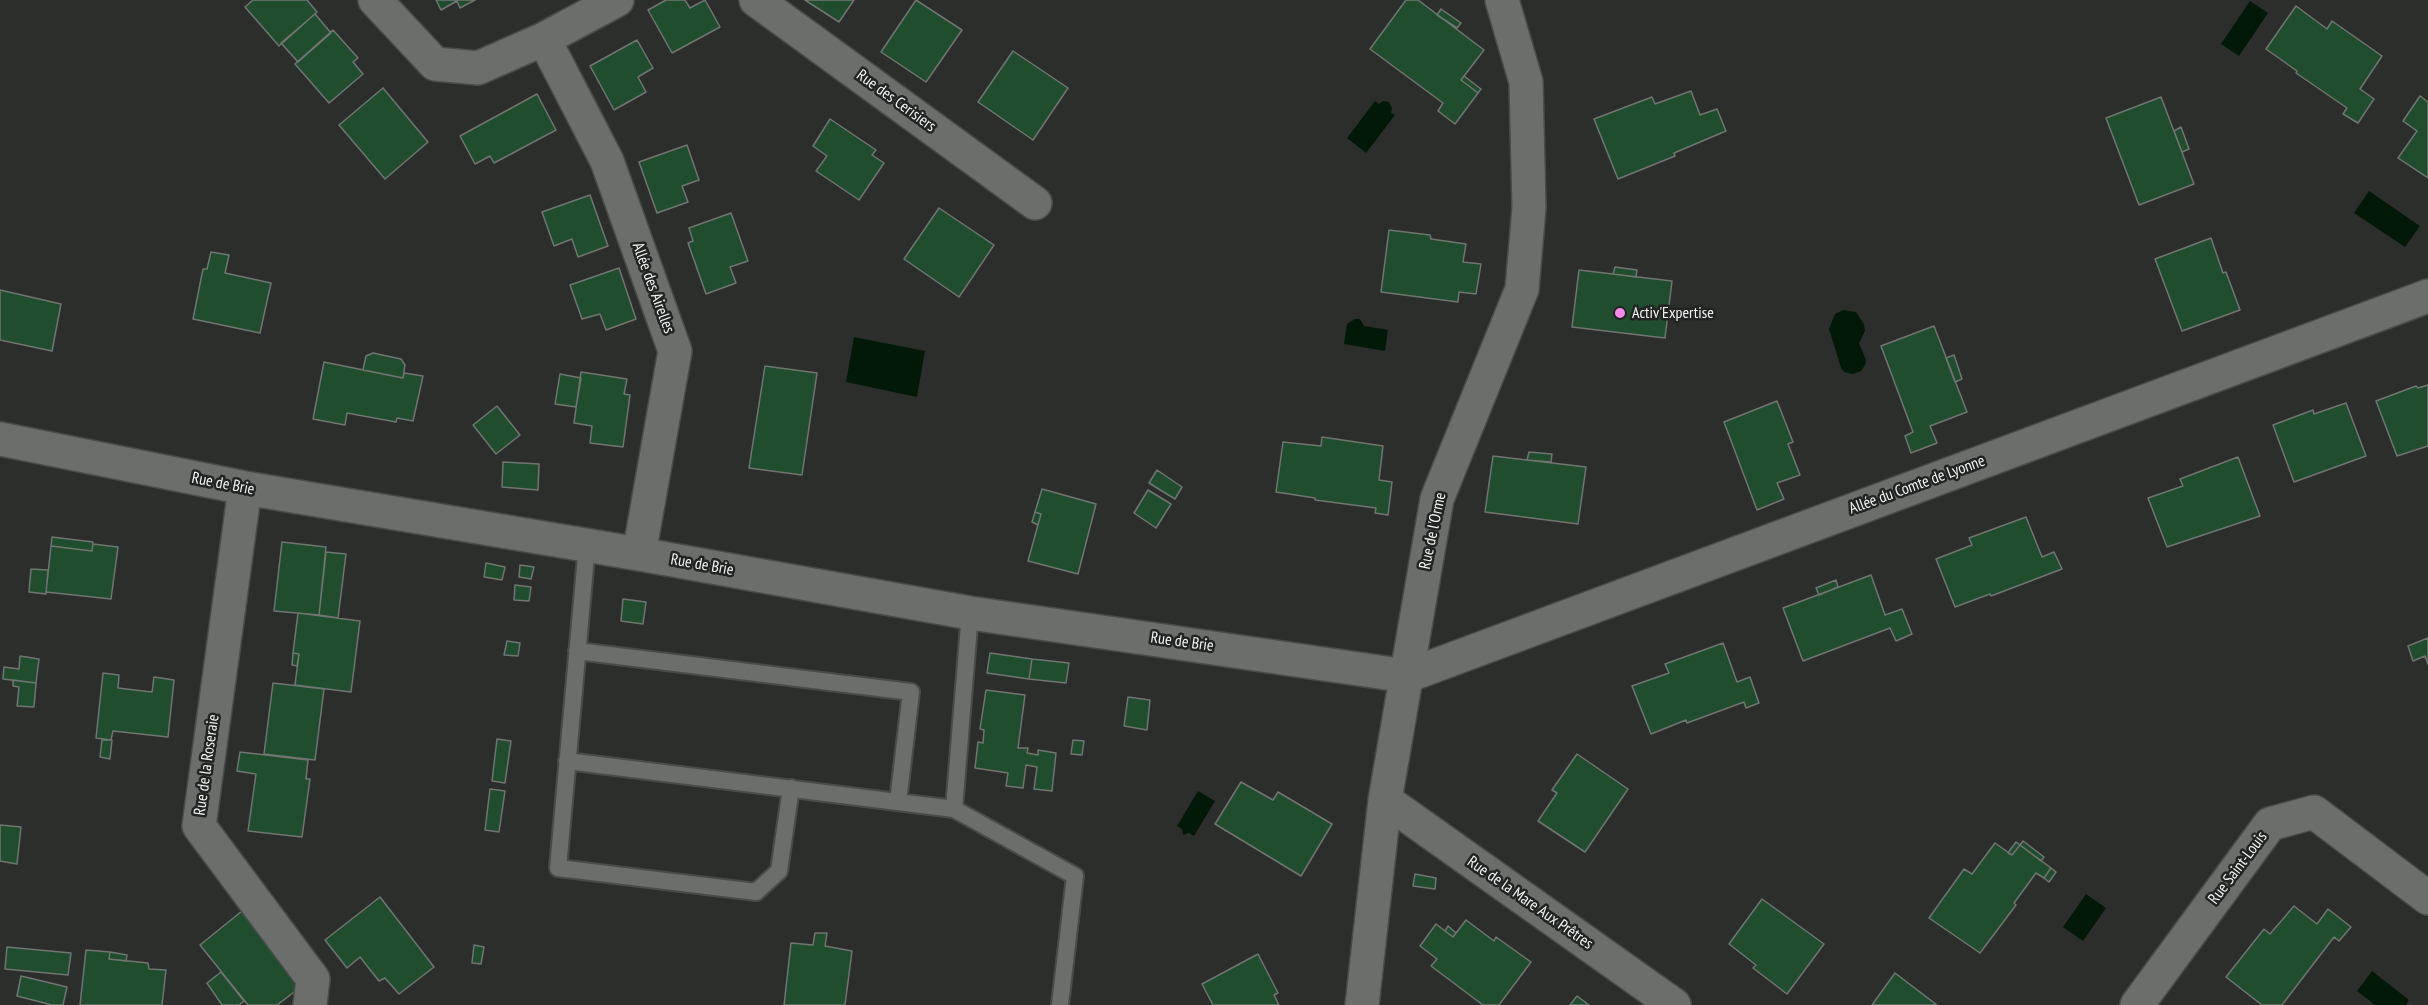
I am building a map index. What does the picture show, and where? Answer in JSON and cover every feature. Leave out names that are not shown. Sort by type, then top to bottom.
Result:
[{"type":"street","points":[[375,0],[435,64],[478,68],[544,39],[617,0]]},
{"type":"street","name":"Rue des Cerisiers","points":[[756,0],[1035,203]]},
{"type":"street","name":"Rue de l'Orme","points":[[1362,1005],[1385,800],[1437,499],[1522,289],[1529,208],[1526,82],[1502,0]]},
{"type":"street","name":"Allée des Airelles","points":[[544,39],[607,161],[675,351],[639,554]]},
{"type":"street","name":"Allée du Comte de Lyonne","points":[[1407,676],[2428,296]]},
{"type":"street","name":"Rue de Brie","points":[[0,439],[244,488],[587,545],[969,613],[1407,676]]},
{"type":"street","name":"Rue de la Roseraie","points":[[244,488],[199,826],[313,979],[310,1005]]},
{"type":"street","name":"Rue de la Mare Aux Prêtres","points":[[1385,800],[1674,1005]]},
{"type":"street","name":"Rue Saint-Louis","points":[[2137,1005],[2270,824],[2314,812],[2428,898]]},
{"type":"lane","points":[[587,545],[558,868],[756,892],[779,871],[791,788]]},
{"type":"lane","points":[[954,809],[969,613]]},
{"type":"lane","points":[[577,651],[910,692],[898,802]]},
{"type":"lane","points":[[567,761],[954,809],[1075,876],[1060,1005]]},
{"type":"shaded area","points":[[2250,1],[2268,13],[2239,56],[2221,44]]},
{"type":"shaded area","points":[[1375,101],[1379,104],[1383,101],[1389,102],[1392,108],[1391,113],[1395,115],[1366,153],[1347,138]]},
{"type":"shaded area","points":[[2369,191],[2420,226],[2405,247],[2354,213]]},
{"type":"shaded area","points":[[1843,310],[1856,312],[1864,324],[1865,331],[1859,343],[1866,360],[1865,365],[1861,371],[1853,374],[1844,372],[1841,368],[1829,329],[1835,314]]},
{"type":"shaded area","points":[[1360,319],[1364,326],[1388,330],[1385,351],[1344,344],[1347,324]]},
{"type":"shaded area","points":[[854,337],[925,351],[917,397],[846,382]]},
{"type":"shaded area","points":[[1198,791],[1215,801],[1194,836],[1189,833],[1183,835],[1182,829],[1177,826]]},
{"type":"shaded area","points":[[2086,894],[2106,908],[2083,941],[2063,927]]},
{"type":"shaded area","points":[[2372,971],[2409,1000],[2406,1005],[2375,1005],[2357,991]]},
{"type":"building","points":[[253,0],[307,0],[317,12],[279,46],[245,7]]},
{"type":"building","points":[[436,0],[475,0],[460,8],[457,1],[441,10]]},
{"type":"building","points":[[666,0],[685,0],[690,8],[705,0],[720,27],[672,53],[648,10]]},
{"type":"building","points":[[805,0],[854,0],[839,22]]},
{"type":"building","points":[[916,0],[962,30],[926,82],[881,52]]},
{"type":"building","points":[[1406,0],[1418,0],[1484,50],[1461,80],[1478,93],[1455,124],[1438,111],[1443,103],[1370,49]]},
{"type":"building","points":[[2296,6],[2327,29],[2332,21],[2382,56],[2360,89],[2374,99],[2358,123],[2343,114],[2347,108],[2266,49]]},
{"type":"building","points":[[1441,9],[1461,23],[1457,28],[1437,15]]},
{"type":"building","points":[[315,14],[331,33],[298,62],[281,43]]},
{"type":"building","points":[[333,30],[358,58],[353,62],[363,74],[329,103],[295,64]]},
{"type":"building","points":[[637,40],[653,68],[638,77],[646,92],[614,110],[590,66]]},
{"type":"building","points":[[1013,51],[1068,88],[1033,140],[978,102]]},
{"type":"building","points":[[1464,76],[1481,89],[1478,93],[1461,80]]},
{"type":"building","points":[[383,88],[428,142],[385,179],[339,125]]},
{"type":"building","points":[[1691,91],[1700,115],[1717,109],[1726,131],[1674,153],[1675,156],[1618,179],[1594,119],[1652,97],[1655,104]]},
{"type":"building","points":[[537,94],[556,130],[494,163],[490,156],[475,164],[460,136]]},
{"type":"building","points":[[2420,96],[2428,102],[2428,178],[2398,158],[2417,131],[2403,121]]},
{"type":"building","points":[[2161,97],[2194,184],[2139,205],[2106,118]]},
{"type":"building","points":[[830,119],[876,150],[872,155],[884,163],[859,200],[816,171],[827,156],[813,146]]},
{"type":"building","points":[[2181,127],[2189,149],[2182,152],[2174,131]]},
{"type":"building","points":[[687,145],[699,180],[682,186],[688,202],[657,213],[639,162]]},
{"type":"building","points":[[590,195],[608,246],[578,257],[572,239],[554,246],[542,212]]},
{"type":"building","points":[[939,208],[994,245],[959,297],[904,259]]},
{"type":"building","points":[[731,213],[748,261],[730,267],[736,283],[706,294],[688,243],[693,241],[689,228]]},
{"type":"building","points":[[1389,230],[1430,235],[1431,239],[1466,244],[1463,262],[1481,264],[1476,294],[1459,292],[1458,302],[1381,292]]},
{"type":"building","points":[[2211,238],[2223,273],[2226,272],[2240,310],[2182,331],[2155,259]]},
{"type":"building","points":[[211,252],[229,255],[225,273],[271,283],[260,333],[193,319],[203,269],[207,269]]},
{"type":"building","points":[[1615,267],[1637,270],[1636,277],[1613,274]]},
{"type":"building","points":[[619,268],[636,319],[606,330],[600,314],[582,319],[570,285]]},
{"type":"building","points":[[1579,270],[1672,281],[1665,338],[1572,327]]},
{"type":"building","points":[[0,290],[61,304],[52,351],[0,340]]},
{"type":"building","points":[[1934,326],[1967,412],[1930,426],[1937,443],[1911,453],[1905,436],[1913,432],[1881,346]]},
{"type":"building","points":[[373,353],[401,359],[405,365],[403,378],[363,370],[366,356]]},
{"type":"building","points":[[1954,355],[1962,379],[1955,382],[1946,358]]},
{"type":"building","points":[[324,362],[403,378],[404,373],[423,376],[413,421],[397,418],[396,422],[347,413],[345,425],[313,419]]},
{"type":"building","points":[[765,366],[817,373],[802,475],[749,468]]},
{"type":"building","points":[[581,372],[627,379],[624,394],[630,395],[623,447],[590,443],[592,426],[574,423]]},
{"type":"building","points":[[560,374],[581,378],[576,407],[555,404]]},
{"type":"building","points":[[2428,385],[2428,446],[2397,456],[2376,401],[2416,386],[2418,388]]},
{"type":"building","points":[[1777,401],[1793,442],[1788,444],[1800,475],[1777,483],[1784,499],[1757,510],[1724,422]]},
{"type":"building","points":[[2346,403],[2366,456],[2294,482],[2273,425],[2313,410],[2314,414]]},
{"type":"building","points":[[497,406],[520,435],[496,454],[473,425]]},
{"type":"building","points":[[1322,437],[1383,446],[1379,480],[1392,482],[1388,515],[1375,513],[1376,508],[1276,492],[1283,442],[1321,446]]},
{"type":"building","points":[[1529,452],[1552,454],[1551,462],[1527,460]]},
{"type":"building","points":[[1493,456],[1586,467],[1578,524],[1485,512]]},
{"type":"building","points":[[2238,457],[2260,516],[2167,547],[2148,498],[2183,486],[2180,479]]},
{"type":"building","points":[[503,462],[539,464],[538,490],[502,487]]},
{"type":"building","points":[[1157,470],[1182,487],[1175,499],[1149,483]]},
{"type":"building","points":[[1042,489],[1096,504],[1078,574],[1028,561],[1041,514],[1035,512]]},
{"type":"building","points":[[1148,490],[1171,504],[1156,528],[1134,513]]},
{"type":"building","points":[[1035,512],[1041,514],[1038,525],[1032,522]]},
{"type":"building","points":[[2026,517],[2042,557],[2054,552],[2062,569],[1955,607],[1936,559],[1972,545],[1969,538]]},
{"type":"building","points":[[52,537],[93,542],[92,551],[51,546]]},
{"type":"building","points":[[282,542],[326,547],[319,615],[274,611]]},
{"type":"building","points":[[93,544],[118,547],[111,599],[46,592],[51,546],[92,551]]},
{"type":"building","points":[[326,552],[346,554],[338,618],[319,615]]},
{"type":"building","points":[[486,563],[505,567],[502,580],[484,577]]},
{"type":"building","points":[[520,565],[534,567],[531,579],[519,577]]},
{"type":"building","points":[[31,569],[48,570],[46,594],[29,592]]},
{"type":"building","points":[[1871,575],[1885,615],[1902,609],[1912,634],[1896,641],[1890,628],[1803,661],[1783,608]]},
{"type":"building","points":[[1836,580],[1838,587],[1819,595],[1816,588]]},
{"type":"building","points":[[515,585],[531,587],[529,601],[514,600]]},
{"type":"building","points":[[623,599],[646,602],[643,624],[621,621]]},
{"type":"building","points":[[298,613],[360,621],[351,692],[295,685],[299,654],[293,653]]},
{"type":"building","points":[[2428,638],[2428,664],[2425,656],[2413,661],[2408,646]]},
{"type":"building","points":[[507,641],[520,643],[518,656],[504,655]]},
{"type":"building","points":[[1723,643],[1737,682],[1750,677],[1759,703],[1746,708],[1744,702],[1687,723],[1686,720],[1651,734],[1632,686],[1669,673],[1665,664]]},
{"type":"building","points":[[293,653],[299,654],[297,666],[292,665]]},
{"type":"building","points":[[990,653],[1032,659],[1029,679],[987,673]]},
{"type":"building","points":[[20,656],[39,659],[36,683],[3,679],[4,667],[19,669]]},
{"type":"building","points":[[1032,659],[1069,663],[1066,683],[1029,679]]},
{"type":"building","points":[[103,673],[119,675],[118,688],[152,692],[154,677],[174,680],[168,737],[113,731],[111,740],[96,738]]},
{"type":"building","points":[[13,680],[36,683],[34,707],[17,706],[19,687],[13,686]]},
{"type":"building","points":[[273,683],[324,689],[315,760],[264,754]]},
{"type":"building","points":[[986,690],[1025,695],[1018,748],[1028,748],[1027,753],[1038,755],[1038,750],[1056,753],[1052,791],[1034,789],[1037,767],[1026,765],[1023,788],[1006,786],[1008,773],[975,768],[978,742],[983,743],[984,730],[980,729]]},
{"type":"building","points":[[1128,697],[1150,700],[1147,730],[1124,726]]},
{"type":"building","points":[[497,739],[511,741],[505,783],[492,781]]},
{"type":"building","points":[[102,740],[112,740],[110,759],[100,757]]},
{"type":"building","points":[[1073,740],[1084,741],[1082,755],[1071,754]]},
{"type":"building","points":[[240,752],[308,760],[306,779],[310,779],[302,837],[248,831],[256,774],[237,771]]},
{"type":"building","points":[[1577,754],[1628,789],[1585,852],[1538,821],[1557,793],[1552,790]]},
{"type":"building","points":[[1241,782],[1273,800],[1278,792],[1332,824],[1301,876],[1215,824]]},
{"type":"building","points":[[490,789],[505,791],[499,832],[485,830]]},
{"type":"building","points":[[0,825],[21,827],[17,864],[0,861]]},
{"type":"building","points":[[2023,841],[2044,857],[2041,861],[2020,845]]},
{"type":"building","points":[[2016,842],[2020,845],[2012,855],[2008,853]]},
{"type":"building","points":[[1995,843],[2012,855],[2020,845],[2051,868],[2044,878],[2036,873],[2014,903],[2016,905],[1980,953],[1929,918],[1964,869],[1972,874]]},
{"type":"building","points":[[2051,868],[2056,872],[2049,882],[2044,878]]},
{"type":"building","points":[[1415,874],[1436,878],[1435,889],[1413,886]]},
{"type":"building","points":[[380,897],[434,967],[399,994],[385,978],[379,981],[360,957],[347,968],[325,940]]},
{"type":"building","points":[[1762,899],[1824,944],[1787,994],[1753,968],[1756,965],[1729,944]]},
{"type":"building","points":[[2294,906],[2317,924],[2328,909],[2351,927],[2339,941],[2334,937],[2282,1005],[2262,1005],[2226,977],[2264,929],[2270,934]]},
{"type":"building","points":[[242,911],[302,986],[277,1005],[248,1005],[200,945]]},
{"type":"building","points":[[1466,920],[1494,941],[1496,937],[1531,962],[1499,1005],[1483,1005],[1431,966],[1437,959],[1420,946],[1436,924],[1453,937]]},
{"type":"building","points":[[1448,926],[1456,933],[1453,937],[1445,931]]},
{"type":"building","points":[[815,933],[827,933],[825,946],[852,951],[845,1005],[784,1005],[791,943],[813,945]]},
{"type":"building","points":[[474,945],[484,947],[481,964],[472,963]]},
{"type":"building","points":[[7,947],[71,953],[68,975],[5,969]]},
{"type":"building","points":[[86,950],[110,952],[109,959],[148,963],[149,969],[166,970],[162,1005],[80,1005]]},
{"type":"building","points":[[110,952],[127,955],[126,961],[109,959]]},
{"type":"building","points":[[1258,954],[1278,993],[1274,995],[1279,1005],[1213,1005],[1202,984]]},
{"type":"building","points":[[221,972],[244,1001],[239,1005],[222,1005],[207,983]]},
{"type":"building","points":[[1895,973],[1937,1005],[1872,1005]]},
{"type":"building","points":[[21,976],[67,987],[63,1005],[52,1005],[17,996]]},
{"type":"building","points":[[1577,996],[1589,1005],[1570,1005]]},
{"type":"place","name":"Activ'Expertise","points":[[1620,313]]}]
